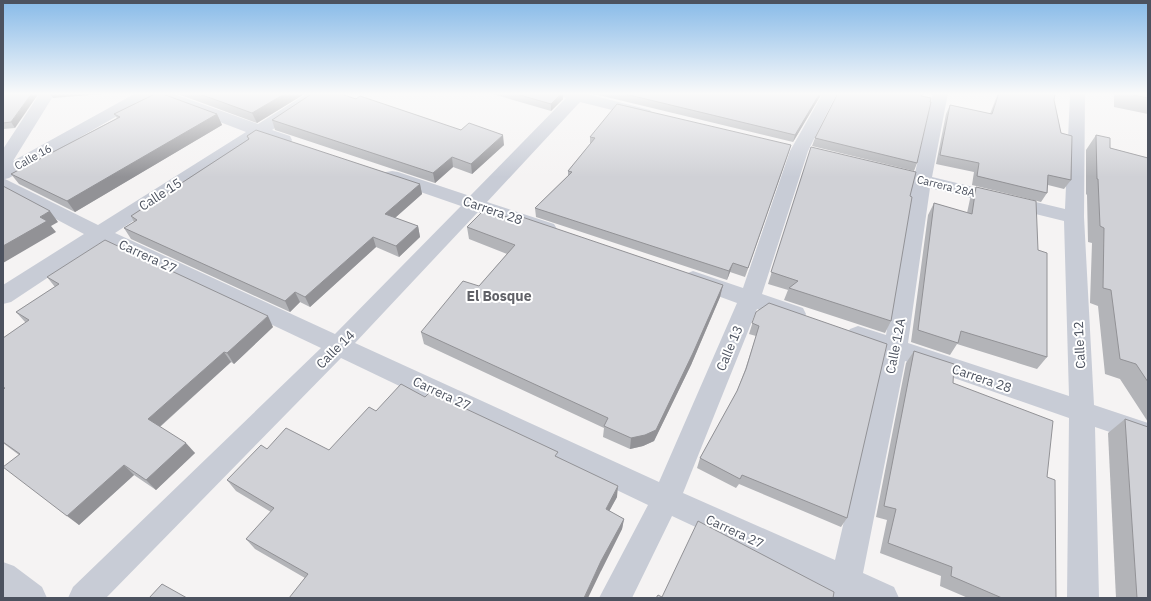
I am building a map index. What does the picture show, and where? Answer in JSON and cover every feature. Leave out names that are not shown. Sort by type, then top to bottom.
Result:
[{"type":"street","points":[[3,163],[29,121]]},
{"type":"street","name":"Calle 16","points":[[3,174],[97,121]]},
{"type":"street","points":[[230,121],[302,146]]},
{"type":"street","name":"Calle 15","points":[[3,296],[275,121]]},
{"type":"street","name":"Calle 14","points":[[84,598],[339,345],[474,204],[548,121]]},
{"type":"street","name":"Calle 13","points":[[615,598],[666,499],[750,298],[799,151],[815,121]]},
{"type":"street","name":"Calle 12A","points":[[844,590],[896,348],[922,180],[935,121]]},
{"type":"street","name":"Calle 12","points":[[1077,121],[1074,217],[1082,412],[1083,598]]},
{"type":"street","name":"Carrera 28A","points":[[869,167],[1074,217]]},
{"type":"street","name":"Carrera 28","points":[[377,171],[564,234]]},
{"type":"street","name":"Carrera 27","points":[[3,184],[99,234],[666,499],[844,590],[883,598]]},
{"type":"street","points":[[676,273],[816,321]]},
{"type":"street","name":"Carrera 28","points":[[838,328],[1148,434]]},
{"type":"street","points":[[3,577],[30,598]]},
{"type":"building","points":[[3,121],[12,121],[11,122],[3,123]]},
{"type":"building","points":[[112,121],[205,121],[67,201],[11,174]]},
{"type":"building","points":[[275,121],[434,121],[461,130],[469,123],[503,135],[471,164],[452,157],[433,173]]},
{"type":"building","points":[[603,121],[689,121],[791,145],[748,268],[733,263],[729,271],[535,208],[572,172],[568,171],[595,138],[590,137]]},
{"type":"building","points":[[737,121],[803,121],[795,135]]},
{"type":"building","points":[[824,121],[927,121],[917,163],[815,138]]},
{"type":"building","points":[[947,121],[1058,121],[1061,133],[1072,136],[1071,180],[1048,175],[1047,193],[977,176],[979,163],[940,155]]},
{"type":"building","points":[[256,130],[420,184],[385,214],[418,226],[396,246],[373,237],[305,297],[295,292],[285,301],[124,228],[137,220],[131,216],[249,139],[247,136]]},
{"type":"building","points":[[1096,135],[1110,138],[1110,148],[1148,158],[1148,382],[1136,364],[1120,359],[1111,290],[1103,288],[1104,228],[1100,226]]},
{"type":"building","points":[[811,147],[916,172],[910,196],[912,197],[891,321],[789,288],[798,281],[771,272]]},
{"type":"building","points":[[3,186],[50,211],[40,217],[47,221],[3,246]]},
{"type":"building","points":[[976,187],[1036,201],[1038,250],[1047,253],[1047,357],[961,331],[958,343],[918,330],[934,203],[972,214]]},
{"type":"building","points":[[485,209],[518,221],[522,217],[723,285],[693,353],[656,430],[645,435],[631,438],[604,426],[608,418],[421,332],[463,281],[479,286],[515,245],[467,227]]},
{"type":"building","points":[[105,240],[268,316],[227,353],[224,352],[148,419],[186,443],[146,480],[124,465],[67,516],[3,467],[20,454],[3,442],[3,390],[5,388],[3,387],[3,338],[29,320],[16,312],[59,284],[47,277]]},
{"type":"building","points":[[769,303],[887,344],[847,518],[742,475],[740,479],[700,458],[737,391],[746,369],[759,326],[752,323],[756,312]]},
{"type":"building","points":[[914,351],[954,364],[953,383],[1053,421],[1047,477],[1055,480],[1056,598],[1002,598],[951,576],[952,567],[888,543],[896,509],[884,506]]},
{"type":"building","points":[[401,384],[425,397],[430,392],[558,452],[555,456],[618,486],[606,509],[624,519],[601,561],[584,598],[289,598],[308,574],[246,539],[274,508],[227,480],[261,445],[267,449],[286,428],[329,450],[369,407],[376,411]]},
{"type":"building","points":[[1125,419],[1148,427],[1148,598],[1137,598]]},
{"type":"building","points":[[698,521],[834,592],[833,598],[656,598],[658,595],[662,597]]},
{"type":"building","points":[[162,584],[187,598],[149,598]]},
{"type":"district","name":"El Bosque","points":[[499,296]]}]
